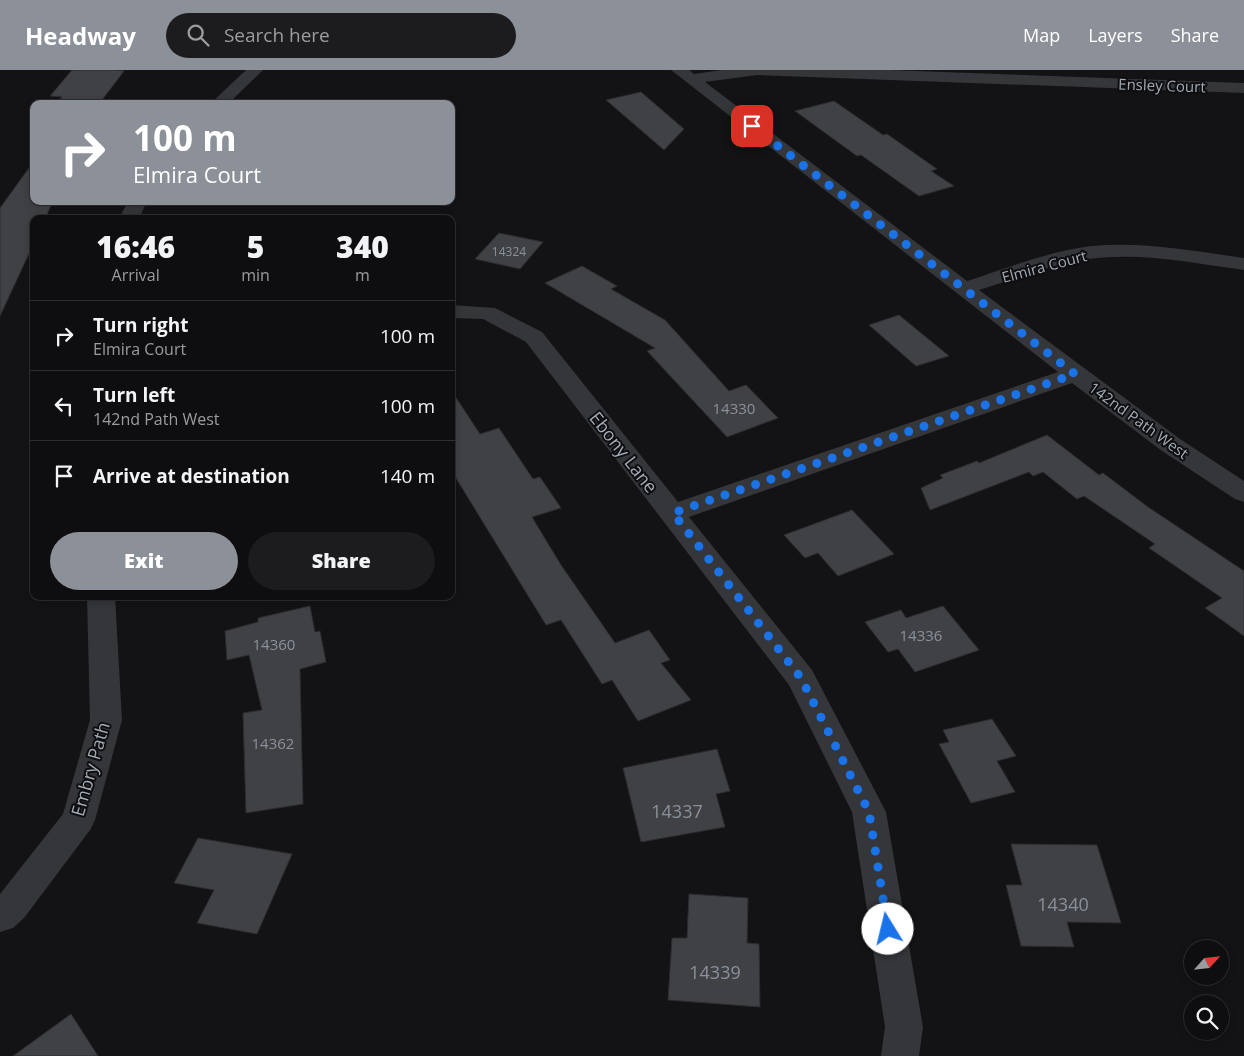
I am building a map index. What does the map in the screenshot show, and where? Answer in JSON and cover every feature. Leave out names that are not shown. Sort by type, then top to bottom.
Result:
[{"type":"street","points":[[222,100],[255,70]]},
{"type":"street","name":"Ensley Court","points":[[685,75],[757,70],[1244,88]]},
{"type":"street","name":"142nd Path West","points":[[685,75],[1075,374],[1171,445],[1244,493]]},
{"type":"street","name":"Elmira Court","points":[[965,288],[1068,257],[1107,251],[1149,252],[1244,264]]},
{"type":"street","name":"Ebony Lane","points":[[455,311],[487,313],[534,337],[801,678],[869,812],[904,1027],[900,1056]]},
{"type":"street","points":[[673,513],[1075,374]]},
{"type":"street","name":"Embry Path","points":[[0,916],[10,907],[78,820],[106,720],[100,600]]},
{"type":"building","points":[[72,70],[124,71],[102,100],[59,100],[62,97],[50,96]]},
{"type":"building","points":[[641,92],[684,129],[664,150],[606,100]]},
{"type":"building","points":[[834,101],[883,135],[887,134],[937,169],[931,171],[954,186],[919,196],[861,155],[857,156],[795,111]]},
{"type":"building","points":[[30,167],[30,205],[51,205],[47,215],[30,215],[30,252],[0,316],[0,208]]},
{"type":"building","points":[[499,233],[543,242],[520,269],[475,259]]},
{"type":"building","points":[[582,266],[617,286],[611,289],[665,320],[729,391],[746,385],[778,418],[727,437],[647,351],[655,348],[545,283]]},
{"type":"building","points":[[899,315],[949,356],[916,366],[869,325]]},
{"type":"building","points":[[455,396],[480,434],[499,428],[533,479],[540,477],[561,508],[532,517],[561,565],[615,643],[649,630],[670,660],[661,663],[691,700],[638,721],[612,680],[602,684],[561,620],[546,625],[455,477]]},
{"type":"building","points":[[1047,435],[1099,475],[1103,473],[1148,507],[1244,571],[1244,636],[1205,608],[1222,598],[1149,548],[1155,544],[1084,496],[1077,499],[1043,472],[1033,476],[1029,472],[930,510],[921,488],[943,478],[940,475],[977,461],[979,463]]},
{"type":"building","points":[[852,510],[894,554],[838,576],[818,553],[805,558],[784,535]]},
{"type":"building","points":[[310,606],[315,632],[320,631],[326,662],[300,669],[303,804],[246,813],[243,713],[262,710],[249,655],[227,660],[225,631],[258,622],[258,618]]},
{"type":"building","points":[[943,606],[979,650],[915,672],[898,649],[888,652],[865,622],[901,610],[906,618]]},
{"type":"building","points":[[992,719],[1016,756],[997,761],[1015,792],[971,803],[939,744],[949,742],[943,730]]},
{"type":"building","points":[[717,749],[730,791],[716,794],[725,827],[641,842],[623,768]]},
{"type":"building","points":[[198,838],[292,854],[257,934],[197,923],[214,890],[174,883]]},
{"type":"building","points":[[1011,844],[1097,845],[1121,923],[1067,922],[1074,947],[1021,946],[1006,885],[1022,885]]},
{"type":"building","points":[[689,894],[748,898],[747,943],[759,944],[760,1007],[668,1000],[672,938],[687,938]]},
{"type":"building","points":[[71,1014],[98,1056],[13,1056]]},
{"type":"route","points":[[752,126],[1075,374],[673,513],[801,678],[869,812],[888,929]]}]
